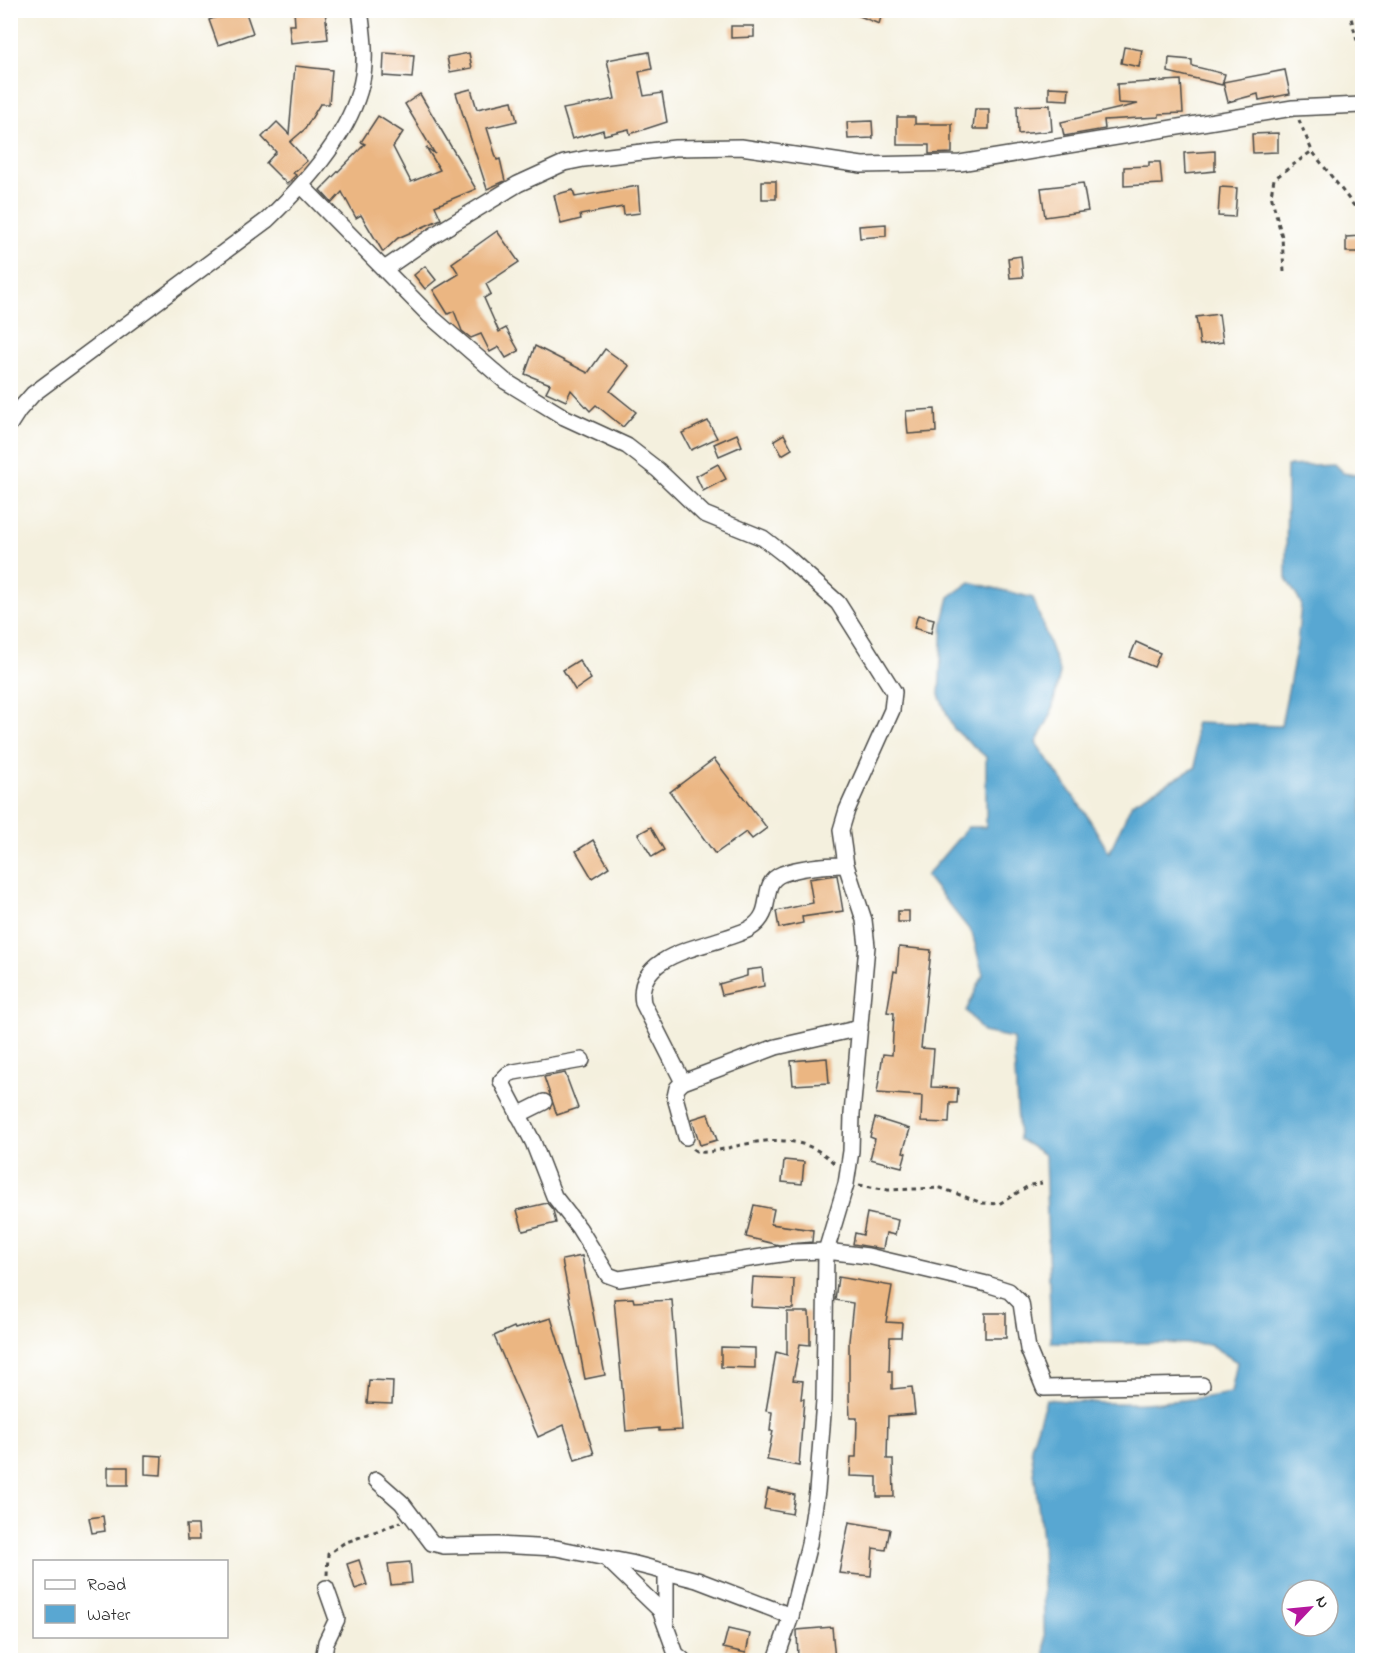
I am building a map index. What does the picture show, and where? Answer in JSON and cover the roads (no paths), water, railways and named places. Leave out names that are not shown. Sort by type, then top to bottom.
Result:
[{"type":"street","points":[[10,424],[33,394],[267,220],[302,186],[344,125],[358,96],[363,74],[360,10]]},
{"type":"street","points":[[386,268],[434,235],[518,184],[556,166],[584,159],[675,148],[741,147],[862,165],[960,163],[1293,108],[1362,105]]},
{"type":"street","points":[[302,186],[386,268],[429,315],[505,381],[564,417],[627,446],[658,470],[704,514],[763,538],[838,603],[894,692],[892,710],[847,810],[841,830],[846,865],[864,920],[867,946],[851,1151],[846,1180],[826,1251],[822,1444],[809,1544],[791,1616],[776,1660]]},
{"type":"street","points":[[683,1082],[643,1003],[640,992],[650,970],[661,962],[696,947],[748,929],[762,919],[767,908],[768,889],[772,880],[782,874],[825,866],[846,865]]},
{"type":"street","points":[[686,1137],[675,1096],[677,1088],[683,1082],[776,1047],[860,1028]]},
{"type":"street","points":[[582,1060],[508,1074],[501,1081],[533,1142],[554,1196],[579,1228],[608,1275],[619,1279],[786,1253],[826,1251],[925,1268],[1009,1292],[1021,1303],[1028,1349],[1044,1388],[1202,1385]]},
{"type":"street","points":[[518,1115],[544,1102]]},
{"type":"street","points":[[376,1480],[414,1517],[432,1543],[444,1546],[498,1545],[556,1548],[606,1558],[666,1572],[729,1592],[791,1616]]},
{"type":"street","points":[[606,1558],[660,1610],[676,1654],[683,1660]]},
{"type":"street","points":[[666,1572],[667,1626]]},
{"type":"street","points":[[323,1660],[326,1642],[337,1619],[326,1588]]},
{"type":"water","points":[[1334,464],[1343,473],[1362,476],[1362,1660],[1045,1660],[1042,1538],[1031,1447],[1046,1399],[1094,1403],[1139,1403],[1184,1400],[1231,1393],[1237,1362],[1209,1344],[1051,1342],[1045,1155],[1019,1139],[1013,1038],[983,1032],[966,1011],[983,975],[972,933],[926,876],[968,827],[986,827],[986,757],[953,728],[939,695],[943,621],[949,597],[970,582],[1033,598],[1060,673],[1051,715],[1036,743],[1088,817],[1109,853],[1132,803],[1196,767],[1195,723],[1281,726],[1297,645],[1301,603],[1286,578],[1287,466]]}]
